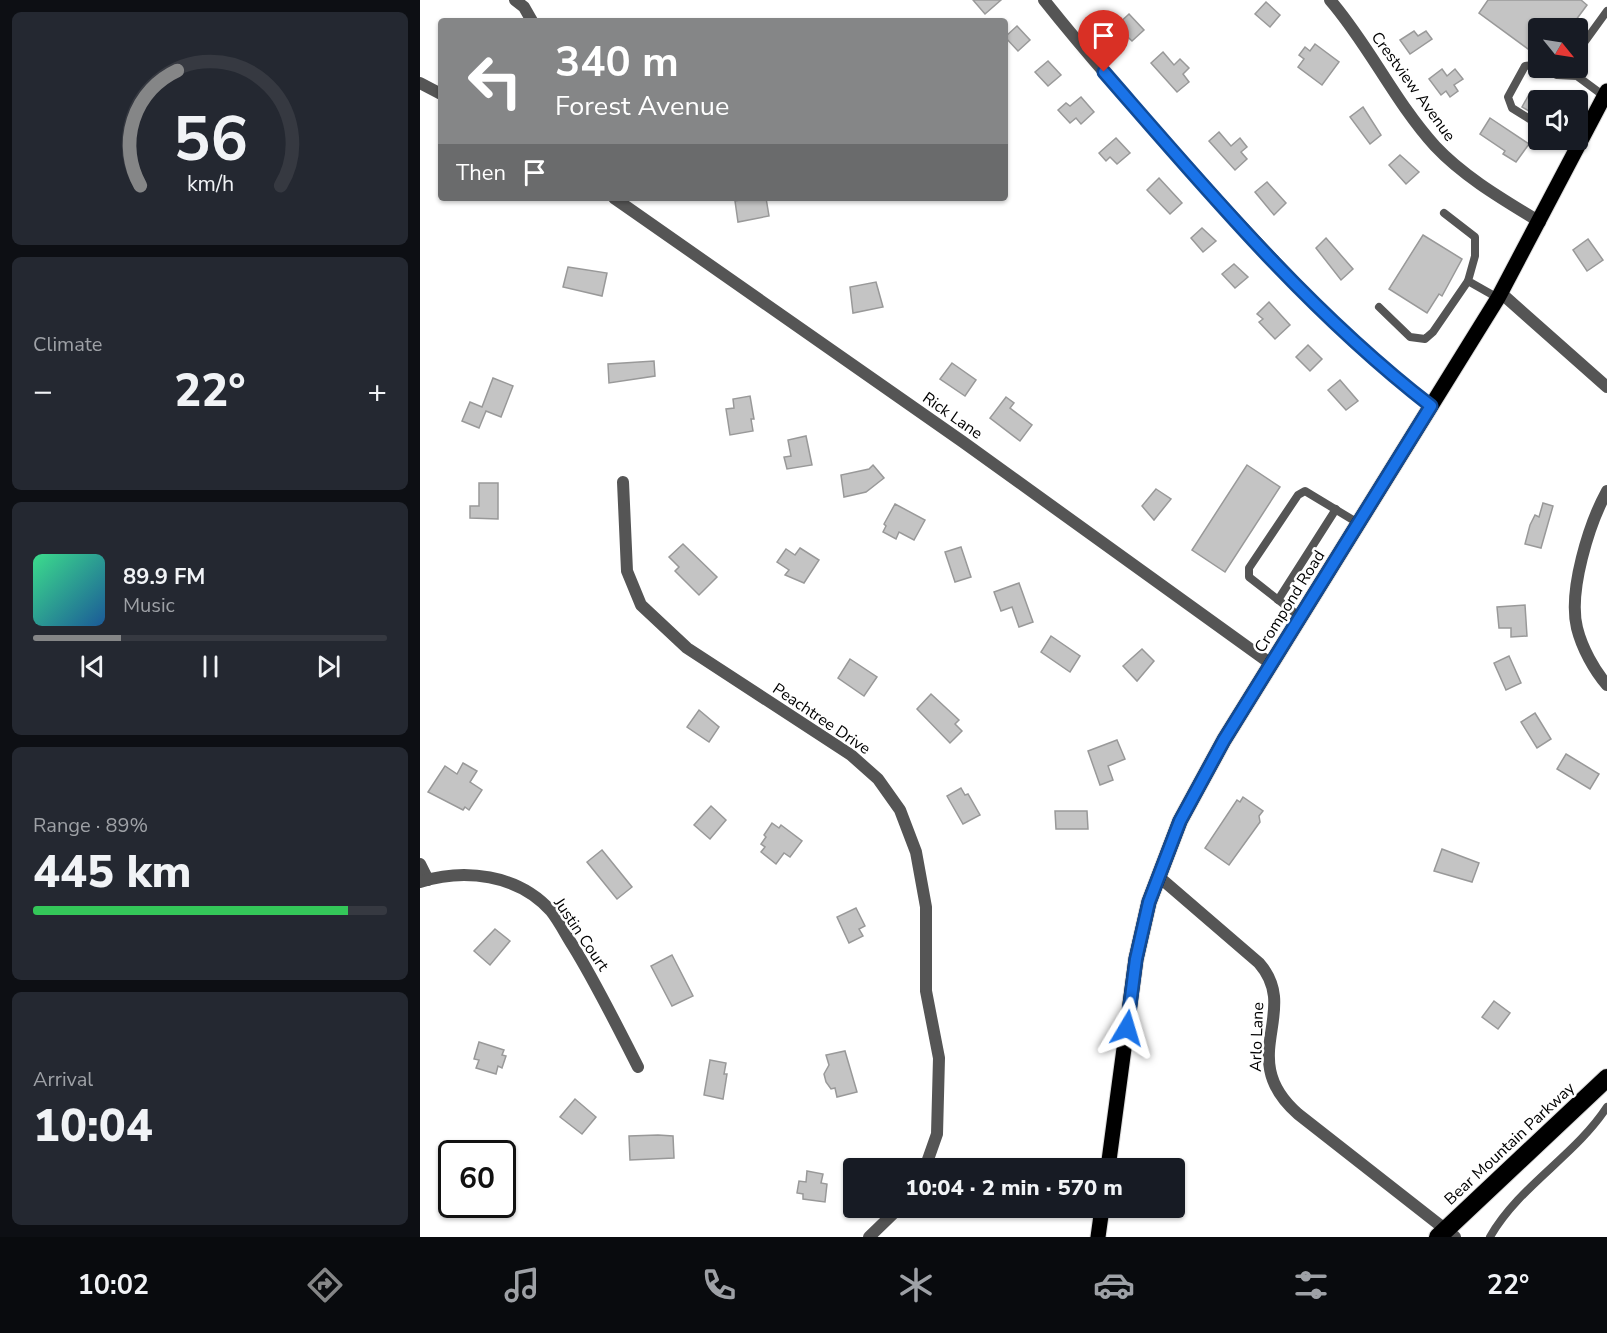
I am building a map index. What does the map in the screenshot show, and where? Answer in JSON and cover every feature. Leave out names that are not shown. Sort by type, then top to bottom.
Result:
[{"type":"highway","name":"Bear Mountain Parkway","points":[[1446,1235],[1607,1078]]},
{"type":"main road","name":"Crompond Road","points":[[1588,126],[1605,93]]},
{"type":"main road","name":"Crompond Road","points":[[1109,1158],[1136,959],[1158,876],[1193,794],[1500,295],[1576,150]]},
{"type":"main road","points":[[1098,1237],[1101,1218]]},
{"type":"street","points":[[515,0],[524,7],[530,18]]},
{"type":"street","points":[[1044,0],[1144,118],[1289,278],[1361,350],[1431,406]]},
{"type":"street","name":"Crestview Avenue","points":[[1330,0],[1349,22],[1390,86],[1434,144],[1499,197],[1540,222]]},
{"type":"street","points":[[420,83],[438,92]]},
{"type":"street","name":"Rick Lane","points":[[618,201],[963,441],[1271,664]]},
{"type":"street","points":[[1500,295],[1607,387]]},
{"type":"street","name":"Peachtree Drive","points":[[623,482],[627,571],[641,605],[687,648],[851,755],[878,779],[900,810],[916,852],[926,907],[926,991],[939,1058],[937,1134],[929,1158]]},
{"type":"street","points":[[1607,491],[1588,541],[1575,600],[1580,635],[1586,651],[1607,685]]},
{"type":"street","points":[[420,864],[424,881]]},
{"type":"street","name":"Justin Court","points":[[424,881],[458,873],[479,875],[520,887],[536,898],[551,912],[593,980],[638,1067]]},
{"type":"street","name":"Arlo Lane","points":[[1158,876],[1259,963],[1271,980],[1274,1000],[1269,1070],[1274,1088],[1280,1097],[1446,1235]]},
{"type":"street","points":[[869,1237],[889,1218]]},
{"type":"lane","points":[[1588,37],[1607,11]]},
{"type":"lane","points":[[1528,66],[1525,66],[1508,97],[1512,108],[1528,118]]},
{"type":"lane","points":[[1580,78],[1605,93]]},
{"type":"lane","points":[[1380,306],[1410,336],[1425,339],[1433,332],[1468,281],[1474,256],[1475,237],[1444,213]]},
{"type":"lane","points":[[1468,281],[1500,295]]},
{"type":"lane","points":[[1300,617],[1249,577],[1249,568],[1298,495],[1305,491],[1358,523]]},
{"type":"lane","points":[[1278,600],[1336,509]]},
{"type":"lane","points":[[1490,1237],[1511,1207],[1569,1150],[1607,1107]]},
{"type":"building","points":[[973,0],[1001,0],[985,14]]},
{"type":"building","points":[[1488,0],[1581,0],[1587,5],[1577,18],[1528,18],[1528,49],[1479,13]]},
{"type":"building","points":[[1266,2],[1280,15],[1270,27],[1255,14]]},
{"type":"building","points":[[1129,14],[1144,30],[1132,41],[1116,26]]},
{"type":"building","points":[[1017,26],[1030,40],[1018,51],[1008,40],[1008,34]]},
{"type":"building","points":[[1414,31],[1418,36],[1426,31],[1432,39],[1410,54],[1400,40]]},
{"type":"building","points":[[1315,44],[1339,62],[1322,85],[1298,67],[1304,59],[1299,55],[1305,47],[1310,51]]},
{"type":"building","points":[[1163,52],[1174,65],[1180,59],[1189,68],[1183,74],[1189,82],[1177,92],[1151,63]]},
{"type":"building","points":[[1048,61],[1061,75],[1048,86],[1035,72]]},
{"type":"building","points":[[1442,69],[1447,76],[1455,69],[1463,79],[1454,85],[1458,91],[1450,97],[1446,91],[1441,95],[1429,79]]},
{"type":"building","points":[[1528,96],[1528,110],[1522,107]]},
{"type":"building","points":[[1081,97],[1094,112],[1081,124],[1076,118],[1070,123],[1058,110],[1066,103],[1070,106]]},
{"type":"building","points":[[1363,107],[1381,135],[1370,144],[1350,117]]},
{"type":"building","points":[[1490,118],[1528,145],[1516,162],[1503,154],[1505,151],[1480,134]]},
{"type":"building","points":[[1219,132],[1231,146],[1240,138],[1247,147],[1241,152],[1247,159],[1235,170],[1209,141]]},
{"type":"building","points":[[1116,138],[1130,153],[1117,164],[1110,157],[1106,161],[1099,153]]},
{"type":"building","points":[[1400,155],[1419,172],[1406,184],[1389,165]]},
{"type":"building","points":[[1159,178],[1182,203],[1170,214],[1147,190]]},
{"type":"building","points":[[1267,182],[1286,203],[1274,215],[1255,192]]},
{"type":"building","points":[[735,201],[766,201],[769,216],[738,222]]},
{"type":"building","points":[[1202,228],[1216,241],[1203,252],[1191,238]]},
{"type":"building","points":[[1423,235],[1462,259],[1442,296],[1439,294],[1427,313],[1389,289]]},
{"type":"building","points":[[1326,238],[1353,269],[1341,280],[1316,248]]},
{"type":"building","points":[[1588,239],[1603,260],[1587,271],[1573,250]]},
{"type":"building","points":[[1234,264],[1248,277],[1235,288],[1222,274]]},
{"type":"building","points":[[568,267],[607,273],[602,296],[563,287]]},
{"type":"building","points":[[876,282],[883,307],[853,313],[850,287]]},
{"type":"building","points":[[1269,302],[1290,325],[1275,339],[1259,322],[1263,319],[1257,314]]},
{"type":"building","points":[[1308,345],[1322,359],[1310,371],[1296,357]]},
{"type":"building","points":[[654,361],[655,376],[609,383],[608,364]]},
{"type":"building","points":[[952,363],[976,380],[965,396],[940,379]]},
{"type":"building","points":[[493,378],[513,386],[501,417],[486,411],[479,428],[462,421],[470,402],[482,407]]},
{"type":"building","points":[[1340,380],[1358,401],[1346,410],[1328,390]]},
{"type":"building","points":[[750,396],[754,419],[751,419],[753,431],[730,435],[726,409],[734,408],[733,399]]},
{"type":"building","points":[[1006,397],[1014,403],[1010,408],[1032,425],[1020,441],[990,418]]},
{"type":"building","points":[[806,436],[812,465],[787,469],[784,457],[791,456],[788,440]]},
{"type":"building","points":[[873,465],[884,478],[866,492],[844,497],[841,475],[869,469]]},
{"type":"building","points":[[1247,465],[1280,487],[1225,572],[1192,550]]},
{"type":"building","points":[[479,483],[498,483],[498,519],[470,518],[470,506],[479,506]]},
{"type":"building","points":[[1156,489],[1171,499],[1154,520],[1142,506]]},
{"type":"building","points":[[1543,503],[1553,506],[1541,548],[1525,544],[1530,525],[1535,515],[1539,517]]},
{"type":"building","points":[[895,504],[925,520],[914,540],[899,532],[896,539],[883,532],[886,526],[884,524]]},
{"type":"building","points":[[683,544],[717,577],[699,595],[675,571],[679,567],[669,557]]},
{"type":"building","points":[[961,547],[971,577],[955,582],[945,552]]},
{"type":"building","points":[[800,548],[819,560],[804,583],[785,575],[789,570],[777,562],[786,549],[795,555]]},
{"type":"building","points":[[1019,583],[1033,622],[1019,627],[1012,607],[1001,611],[994,592]]},
{"type":"building","points":[[1525,605],[1527,636],[1511,637],[1511,628],[1499,628],[1497,607]]},
{"type":"building","points":[[1051,636],[1080,656],[1070,672],[1041,652]]},
{"type":"building","points":[[1142,649],[1154,661],[1137,681],[1123,666]]},
{"type":"building","points":[[1509,656],[1521,683],[1506,690],[1494,663]]},
{"type":"building","points":[[850,659],[877,677],[864,696],[838,678]]},
{"type":"building","points":[[931,694],[959,720],[955,724],[962,731],[950,743],[917,709]]},
{"type":"building","points":[[699,710],[719,727],[709,742],[687,727]]},
{"type":"building","points":[[1535,713],[1551,739],[1537,748],[1521,722]]},
{"type":"building","points":[[1117,740],[1125,759],[1108,766],[1113,780],[1100,785],[1088,751]]},
{"type":"building","points":[[1566,754],[1599,774],[1590,789],[1557,769]]},
{"type":"building","points":[[463,763],[477,771],[470,782],[482,790],[469,810],[465,807],[463,810],[428,792],[445,766],[457,774]]},
{"type":"building","points":[[961,788],[965,795],[968,794],[980,815],[963,824],[947,796]]},
{"type":"building","points":[[1243,797],[1263,811],[1259,816],[1260,822],[1229,865],[1205,848],[1237,800],[1240,802]]},
{"type":"building","points":[[711,806],[726,820],[710,839],[694,825]]},
{"type":"building","points":[[1055,811],[1087,811],[1088,829],[1056,829]]},
{"type":"building","points":[[772,823],[779,828],[781,825],[802,841],[790,857],[784,853],[776,864],[761,852],[765,847],[761,844],[766,837],[764,835]]},
{"type":"building","points":[[1442,849],[1479,863],[1472,882],[1434,871]]},
{"type":"building","points":[[602,850],[632,887],[617,899],[587,862]]},
{"type":"building","points":[[856,908],[865,926],[859,929],[863,936],[849,943],[837,917]]},
{"type":"building","points":[[495,929],[510,941],[490,965],[474,951]]},
{"type":"building","points":[[672,955],[693,996],[672,1006],[651,966]]},
{"type":"building","points":[[1494,1001],[1510,1013],[1498,1029],[1482,1017]]},
{"type":"building","points":[[479,1042],[504,1050],[502,1055],[506,1056],[502,1068],[498,1066],[496,1074],[476,1068],[479,1060],[474,1059]]},
{"type":"building","points":[[845,1051],[857,1092],[837,1097],[835,1088],[831,1089],[826,1082],[824,1074],[829,1065],[826,1055]]},
{"type":"building","points":[[710,1060],[726,1063],[724,1074],[727,1074],[723,1099],[704,1095]]},
{"type":"building","points":[[575,1099],[596,1117],[582,1134],[560,1117]]},
{"type":"building","points":[[629,1136],[673,1136],[674,1158],[630,1160]]},
{"type":"building","points":[[807,1171],[823,1174],[821,1183],[827,1184],[825,1202],[803,1199],[803,1194],[797,1193],[799,1181],[806,1182]]},
{"type":"route","points":[[1104,72],[1289,278],[1361,350],[1431,406],[1224,740],[1180,821],[1158,876],[1142,929],[1127,1028]]}]
